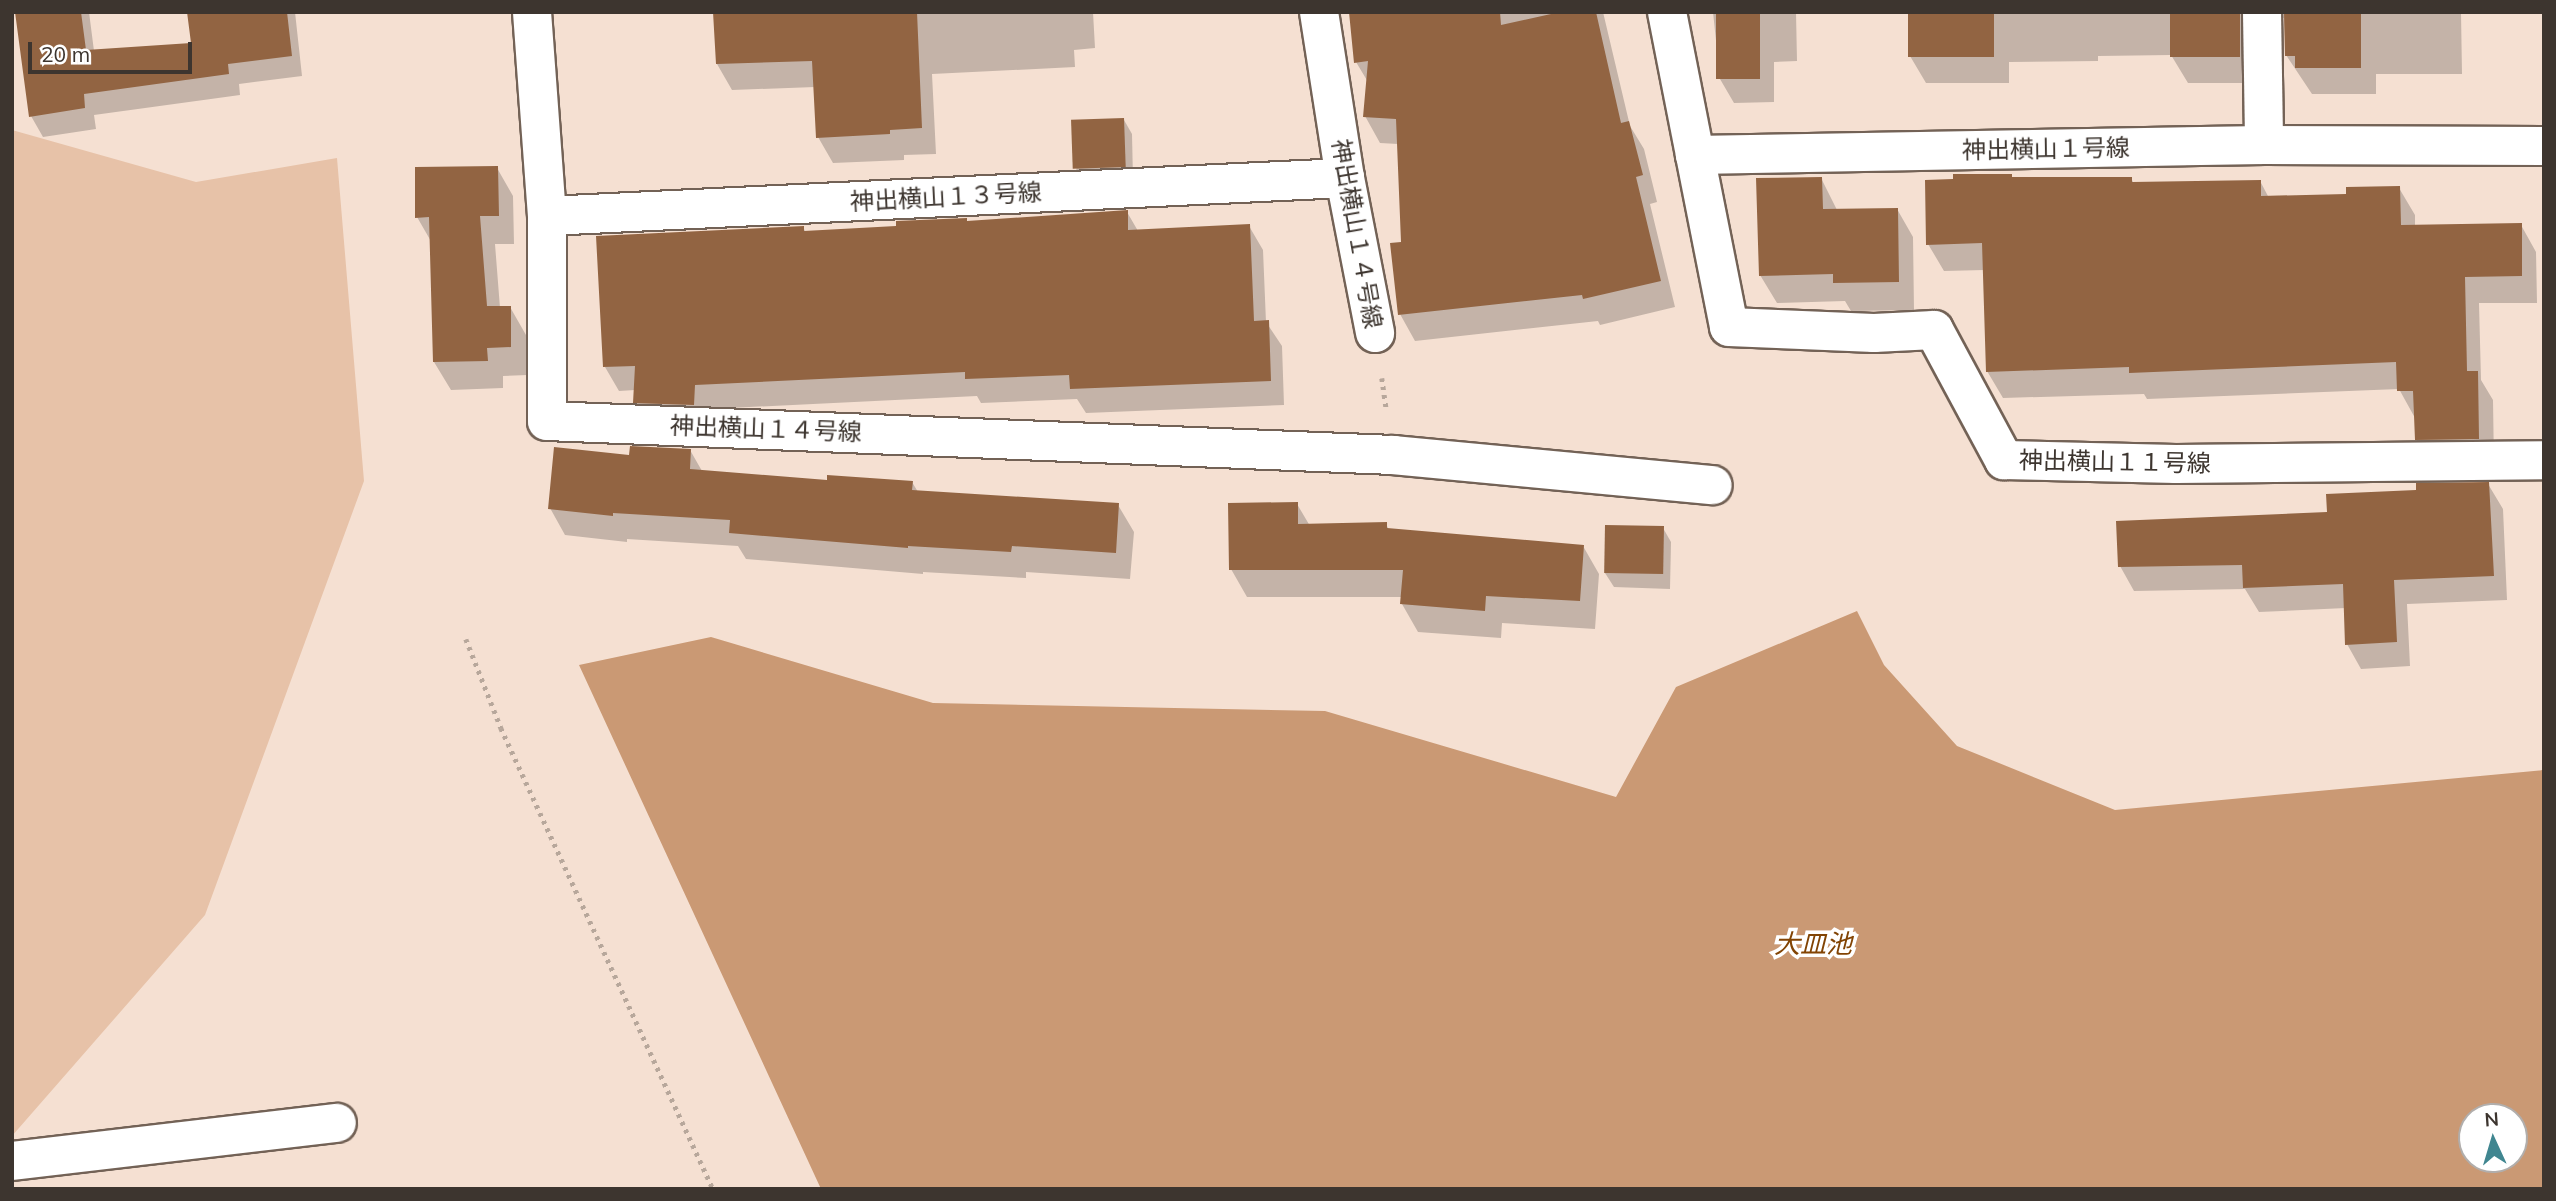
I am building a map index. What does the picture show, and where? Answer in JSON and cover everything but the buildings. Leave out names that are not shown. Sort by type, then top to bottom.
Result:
[{"type":"street","name":"神出横山１４号線","points":[[532,12],[547,216],[547,421],[1393,455],[1713,485]]},
{"type":"street","name":"神出横山１４号線","points":[[1319,12],[1345,178],[1375,332]]},
{"type":"street","points":[[1667,12],[1695,155]]},
{"type":"street","points":[[2262,12],[2264,145]]},
{"type":"street","name":"神出横山１号線","points":[[1695,155],[2264,145],[2544,146]]},
{"type":"street","name":"神出横山１１号線","points":[[1695,155],[1729,327],[1874,333],[1934,330],[2004,460],[2176,464],[2544,460]]},
{"type":"street","name":"神出横山１３号線","points":[[547,216],[1345,178]]},
{"type":"street","points":[[12,1161],[337,1123]]},
{"type":"path","name":"神出横山１４号線","points":[[1375,332],[1393,455]]},
{"type":"path","points":[[466,639],[501,728],[713,1189]]},
{"type":"shaded area","points":[[12,130],[196,182],[337,158],[364,481],[205,915],[12,1136]]},
{"type":"water","name":"大皿池","points":[[1857,611],[1884,665],[1957,746],[2115,810],[2544,770],[2544,1189],[821,1189],[579,665],[711,637],[933,703],[1325,711],[1616,797],[1676,687]]}]
